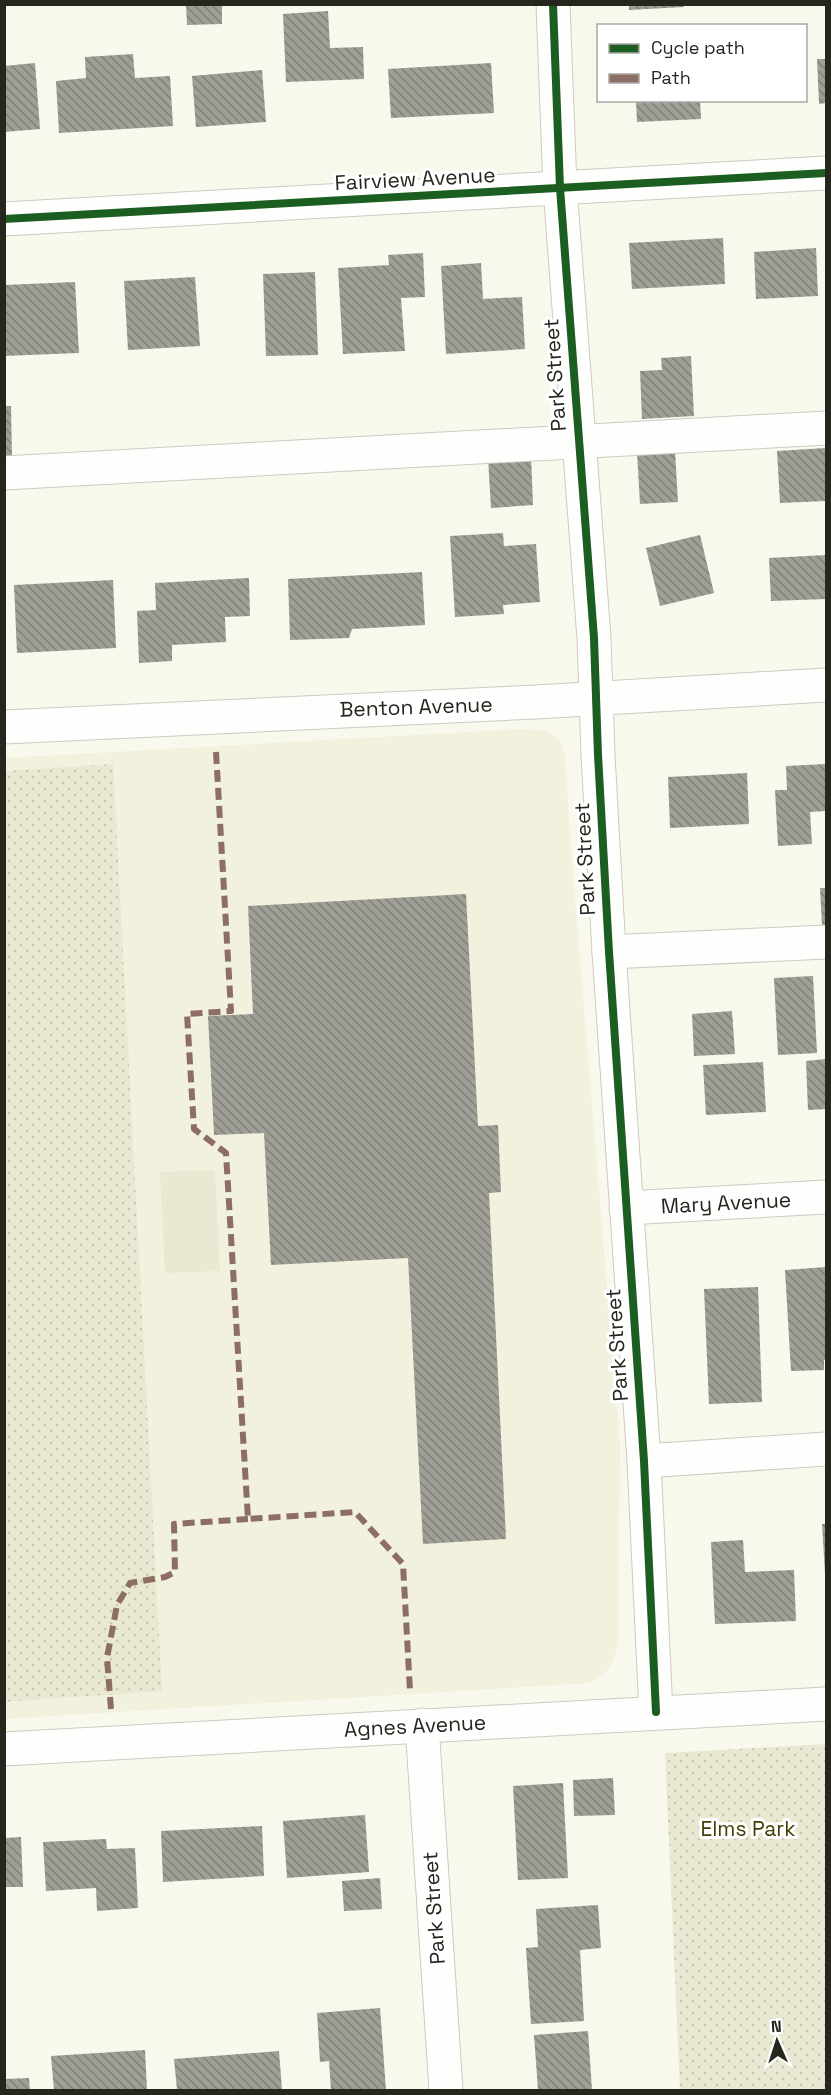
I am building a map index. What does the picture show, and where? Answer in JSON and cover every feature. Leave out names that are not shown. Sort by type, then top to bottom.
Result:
[{"type":"street","name":"Park Street","points":[[553,4],[560,188],[594,638],[609,952],[644,1461],[656,1712]]},
{"type":"street","name":"Fairview Avenue","points":[[4,219],[826,173]]},
{"type":"street","points":[[4,473],[826,428]]},
{"type":"street","name":"Benton Avenue","points":[[4,727],[826,685]]},
{"type":"street","points":[[609,952],[826,942]]},
{"type":"street","name":"Mary Avenue","points":[[626,1208],[826,1197]]},
{"type":"street","points":[[644,1461],[826,1449]]},
{"type":"street","name":"Agnes Avenue","points":[[4,1749],[826,1704]]},
{"type":"street","name":"Park Street","points":[[422,1725],[446,2091]]},
{"type":"shaded area","points":[[522,729],[548,731],[560,740],[565,755],[620,1445],[618,1643],[614,1660],[605,1673],[591,1683],[5,1719],[5,758]]},
{"type":"green space","points":[[113,764],[162,1691],[5,1702],[5,771]]},
{"type":"green space","points":[[215,1170],[220,1271],[165,1273],[160,1172]]},
{"type":"green space","name":"Elms Park","points":[[826,1744],[826,2090],[680,2090],[665,1753]]},
{"type":"building","points":[[186,4],[222,4],[222,24],[187,25]]},
{"type":"building","points":[[629,4],[684,4],[684,7],[629,10]]},
{"type":"building","points":[[328,11],[330,48],[363,47],[364,79],[286,82],[283,14]]},
{"type":"building","points":[[133,54],[135,78],[170,76],[173,126],[59,133],[56,81],[86,78],[85,57]]},
{"type":"building","points":[[817,59],[826,59],[826,103],[819,104]]},
{"type":"building","points":[[35,63],[40,129],[4,132],[4,66]]},
{"type":"building","points":[[491,63],[494,113],[391,118],[388,69]]},
{"type":"building","points":[[262,70],[266,122],[196,127],[192,76]]},
{"type":"building","points":[[636,102],[700,102],[701,119],[637,122]]},
{"type":"building","points":[[723,238],[725,284],[632,289],[629,243]]},
{"type":"building","points":[[816,248],[818,296],[756,299],[754,252]]},
{"type":"building","points":[[423,253],[425,297],[401,298],[405,351],[343,354],[338,268],[389,265],[388,255]]},
{"type":"building","points":[[481,263],[483,299],[522,297],[525,349],[446,354],[441,266]]},
{"type":"building","points":[[315,272],[318,355],[266,356],[263,274]]},
{"type":"building","points":[[195,277],[200,346],[128,350],[124,281]]},
{"type":"building","points":[[75,282],[79,353],[4,356],[4,285]]},
{"type":"building","points":[[691,356],[694,416],[642,419],[640,371],[662,370],[661,358]]},
{"type":"building","points":[[4,406],[11,406],[12,457],[4,458]]},
{"type":"building","points":[[826,448],[826,501],[780,503],[777,451]]},
{"type":"building","points":[[675,451],[678,502],[640,504],[637,453]]},
{"type":"building","points":[[531,455],[533,505],[491,508],[488,458]]},
{"type":"building","points":[[503,533],[504,546],[536,544],[540,602],[503,605],[504,614],[455,617],[450,536]]},
{"type":"building","points":[[700,535],[714,593],[660,606],[646,548]]},
{"type":"building","points":[[826,555],[826,599],[771,601],[769,558]]},
{"type":"building","points":[[422,572],[425,625],[352,629],[349,638],[290,640],[288,579]]},
{"type":"building","points":[[249,578],[250,616],[225,617],[226,642],[172,645],[172,661],[139,663],[137,611],[156,610],[155,583]]},
{"type":"building","points":[[113,580],[116,648],[17,653],[14,585]]},
{"type":"building","points":[[826,764],[826,811],[810,812],[812,844],[778,846],[775,790],[787,790],[786,766]]},
{"type":"building","points":[[747,773],[749,824],[670,828],[668,777]]},
{"type":"building","points":[[820,888],[826,888],[826,925],[822,925]]},
{"type":"building","points":[[466,894],[478,1126],[498,1125],[501,1192],[489,1193],[506,1539],[423,1544],[408,1258],[271,1265],[264,1133],[214,1135],[208,1016],[253,1014],[248,906]]},
{"type":"building","points":[[813,976],[817,1053],[778,1055],[774,978]]},
{"type":"building","points":[[732,1011],[735,1054],[694,1056],[692,1014]]},
{"type":"building","points":[[826,1059],[826,1109],[808,1110],[806,1061]]},
{"type":"building","points":[[763,1062],[766,1112],[706,1115],[703,1065]]},
{"type":"building","points":[[826,1267],[826,1360],[824,1360],[824,1370],[791,1371],[785,1270]]},
{"type":"building","points":[[758,1287],[762,1402],[709,1404],[704,1289]]},
{"type":"building","points":[[822,1524],[826,1524],[826,1574],[825,1574]]},
{"type":"building","points":[[743,1540],[745,1572],[794,1570],[796,1621],[715,1624],[711,1542]]},
{"type":"building","points":[[613,1778],[615,1815],[574,1816],[573,1780]]},
{"type":"building","points":[[563,1783],[568,1878],[518,1880],[513,1786]]},
{"type":"building","points":[[365,1815],[369,1872],[287,1878],[283,1821]]},
{"type":"building","points":[[262,1826],[264,1876],[163,1882],[161,1831]]},
{"type":"building","points":[[21,1837],[23,1887],[4,1887],[4,1838]]},
{"type":"building","points":[[106,1839],[107,1849],[135,1848],[138,1908],[97,1911],[96,1888],[46,1891],[43,1842]]},
{"type":"building","points":[[380,1878],[382,1909],[344,1911],[342,1881]]},
{"type":"building","points":[[598,1905],[601,1948],[580,1950],[584,2021],[531,2024],[526,1948],[538,1947],[536,1909]]},
{"type":"building","points":[[380,2008],[386,2090],[331,2090],[329,2061],[320,2062],[317,2013]]},
{"type":"building","points":[[588,2031],[592,2090],[538,2090],[534,2035]]},
{"type":"building","points":[[145,2050],[147,2090],[54,2090],[51,2056]]},
{"type":"building","points":[[279,2051],[282,2090],[177,2090],[174,2059]]},
{"type":"building","points":[[29,2078],[30,2090],[5,2090],[5,2079]]},
{"type":"marked path","points":[[216,752],[231,1011],[187,1014],[194,1129],[226,1153],[248,1519],[355,1512],[403,1564],[410,1691]]},
{"type":"marked path","points":[[111,1709],[107,1658],[117,1605],[130,1583],[165,1577],[175,1572],[174,1524],[248,1519]]},
{"type":"cycle path","points":[[553,4],[560,188],[594,638],[609,952],[644,1461],[656,1712]]},
{"type":"cycle path","points":[[4,219],[826,173]]}]
